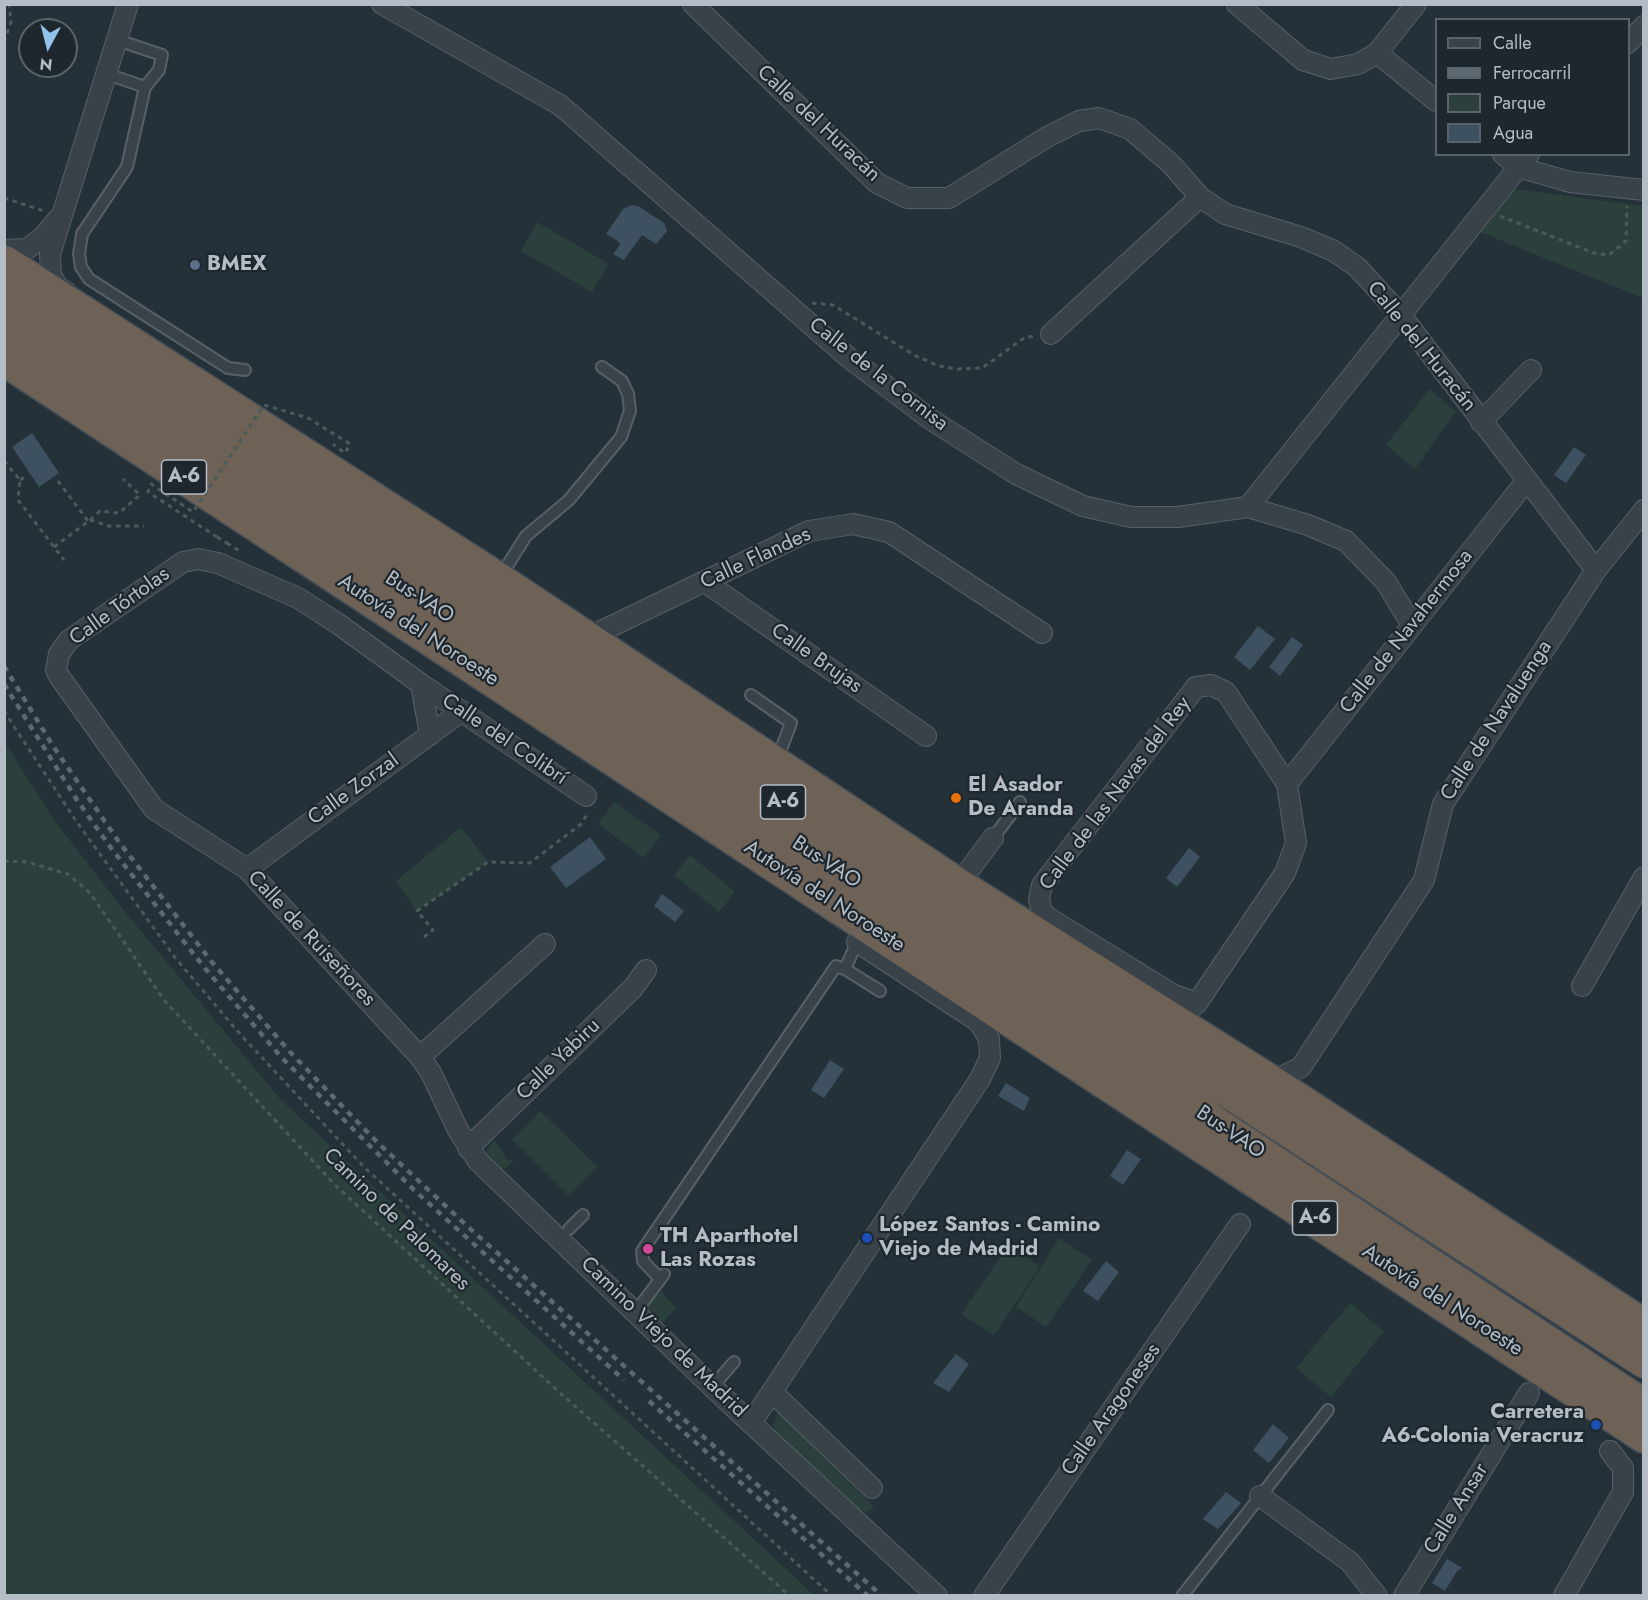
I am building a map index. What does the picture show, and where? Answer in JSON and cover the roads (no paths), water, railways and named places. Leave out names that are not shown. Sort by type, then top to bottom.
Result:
[{"type":"highway","points":[[4,262],[499,580],[958,885],[1186,1012],[1271,1082],[1304,1105],[1637,1318]]},
{"type":"highway","name":"A-6","points":[[4,292],[768,793],[1644,1361]]},
{"type":"highway","name":"Bus-VAO","points":[[4,326],[1131,1062],[1219,1126],[1644,1406]]},
{"type":"highway","name":"Autovía del Noroeste","points":[[4,359],[1644,1436]]},
{"type":"highway","points":[[364,595],[372,615],[731,860],[851,955]]},
{"type":"highway","points":[[1131,1062],[1223,1117],[1644,1388]]},
{"type":"highway","points":[[1564,1309],[1644,1354]]},
{"type":"street","points":[[128,4],[60,216],[50,262],[51,275],[58,287],[213,395]]},
{"type":"street","name":"Calle de la Cornisa","points":[[382,4],[560,105],[849,358],[930,419],[1017,474],[1083,506],[1131,517],[1178,517],[1248,507],[1308,525],[1346,541],[1386,582],[1412,626]]},
{"type":"street","name":"Calle del Huracán","points":[[693,4],[877,183],[907,198],[949,198],[1047,137],[1079,121],[1099,118],[1130,129],[1171,164],[1200,197],[1225,214],[1301,237],[1334,251],[1357,267],[1400,314],[1596,570]]},
{"type":"street","points":[[1237,4],[1303,60],[1331,69],[1358,64],[1377,53],[1416,4]]},
{"type":"street","points":[[1630,42],[1644,26]]},
{"type":"street","points":[[1377,53],[1435,99]]},
{"type":"street","points":[[1248,507],[1485,209],[1517,159],[1570,182],[1635,190]]},
{"type":"street","points":[[1051,334],[1200,197]]},
{"type":"street","points":[[4,250],[27,249],[60,216]]},
{"type":"street","name":"Calle del Huracán","points":[[1481,422],[1531,370]]},
{"type":"street","name":"Calle de Navahermosa","points":[[1287,784],[1527,480]]},
{"type":"street","name":"Calle de Navaluenga","points":[[1301,1067],[1424,880],[1443,804],[1596,570],[1644,510]]},
{"type":"street","name":"Calle Flandes","points":[[587,638],[809,531],[853,524],[889,532],[1042,633]]},
{"type":"street","name":"Calle Tórtolas","points":[[56,670],[60,654],[69,640],[163,574],[183,562],[198,558]]},
{"type":"street","name":"Calle del Colibrí","points":[[198,558],[218,563],[298,598],[338,623],[421,684],[586,796]]},
{"type":"street","name":"Calle Brujas","points":[[705,582],[927,736]]},
{"type":"street","points":[[618,659],[617,642],[625,621]]},
{"type":"street","name":"Calle de Ruiseñores","points":[[56,670],[154,809],[247,869],[420,1057]]},
{"type":"street","name":"Calle del Colibrí","points":[[421,684],[430,735]]},
{"type":"street","name":"Calle de las Navas del Rey","points":[[1186,1012],[1174,995],[1042,912],[1039,899],[1042,885],[1196,687],[1211,685],[1226,692],[1287,784]]},
{"type":"street","name":"Calle Zorzal","points":[[247,869],[462,711]]},
{"type":"street","points":[[1186,1012],[1285,873],[1293,855],[1296,843],[1287,784]]},
{"type":"street","points":[[958,885],[993,838]]},
{"type":"street","points":[[1582,986],[1644,877]]},
{"type":"street","points":[[420,1057],[545,944]]},
{"type":"street","points":[[751,1423],[936,1145],[976,1076],[990,1058],[991,1048],[985,1030],[979,1022],[851,955]]},
{"type":"street","name":"Calle Yabiru","points":[[468,1148],[633,988],[646,970]]},
{"type":"street","name":"Camino Viejo de Madrid","points":[[420,1057],[431,1073],[468,1148],[500,1182],[751,1423],[937,1596]]},
{"type":"street","points":[[1271,1082],[1301,1067],[1304,1105]]},
{"type":"street","name":"Calle Aragoneses","points":[[984,1596],[1240,1224]]},
{"type":"street","points":[[772,1392],[872,1488]]},
{"type":"street","name":"Calle Ansar","points":[[1404,1596],[1529,1393]]},
{"type":"street","points":[[1564,1596],[1623,1492],[1623,1468],[1610,1451]]},
{"type":"street","points":[[1260,1496],[1350,1562],[1377,1596]]},
{"type":"lane","points":[[117,40],[162,55],[159,70],[145,87],[128,167],[82,234],[79,254],[81,267],[89,279],[228,368],[245,370]]},
{"type":"lane","points":[[107,74],[145,87]]},
{"type":"lane","points":[[499,580],[526,536],[543,524],[584,484],[621,437],[630,411],[622,381],[602,367]]},
{"type":"lane","points":[[751,695],[791,723],[776,763]]},
{"type":"lane","points":[[993,838],[1020,802]]},
{"type":"lane","points":[[635,1312],[662,1277],[643,1261],[642,1251],[836,966],[851,955],[880,991]]},
{"type":"lane","points":[[568,1228],[583,1215]]},
{"type":"lane","points":[[713,1386],[734,1362]]},
{"type":"lane","points":[[1182,1596],[1328,1410]]},
{"type":"water","points":[[632,205],[638,206],[664,223],[667,231],[656,244],[642,235],[624,260],[613,254],[620,245],[618,241],[606,234],[623,209]]},
{"type":"water","points":[[32,433],[59,473],[39,487],[12,447]]},
{"type":"water","points":[[1574,447],[1586,455],[1566,483],[1554,475]]},
{"type":"water","points":[[1258,626],[1275,639],[1250,670],[1234,657]]},
{"type":"water","points":[[1292,637],[1303,645],[1280,676],[1269,667]]},
{"type":"water","points":[[590,837],[606,859],[566,888],[550,867]]},
{"type":"water","points":[[1189,848],[1200,857],[1177,887],[1166,878]]},
{"type":"water","points":[[662,894],[684,911],[675,922],[654,906]]},
{"type":"water","points":[[830,1060],[844,1069],[824,1098],[811,1090]]},
{"type":"water","points":[[1006,1083],[1030,1098],[1024,1111],[998,1096]]},
{"type":"water","points":[[1127,1150],[1141,1159],[1123,1185],[1110,1176]]},
{"type":"water","points":[[1106,1261],[1119,1272],[1098,1301],[1083,1291]]},
{"type":"water","points":[[956,1354],[969,1364],[949,1392],[933,1383]]},
{"type":"water","points":[[1273,1424],[1289,1438],[1269,1463],[1253,1450]]},
{"type":"water","points":[[1226,1492],[1241,1503],[1218,1529],[1203,1519]]},
{"type":"water","points":[[1447,1559],[1462,1568],[1457,1571],[1445,1591],[1432,1583]]},
{"type":"railway","points":[[4,666],[53,746],[119,842],[211,961],[290,1052],[376,1141],[466,1225],[882,1596]]},
{"type":"railway","points":[[4,684],[77,800],[111,848],[203,966],[282,1058],[414,1190],[624,1380]]},
{"type":"railway","points":[[649,1401],[868,1596]]},
{"type":"place","name":"BMEX","points":[[195,265]]},
{"type":"place","name":"El Asador De Aranda","points":[[956,798]]},
{"type":"place","name":"López Santos - Camino Viejo de Madrid","points":[[867,1238]]},
{"type":"place","name":"TH Aparthotel Las Rozas","points":[[648,1249]]},
{"type":"place","name":"Carretera A6-Colonia Veracruz","points":[[1596,1425]]}]
